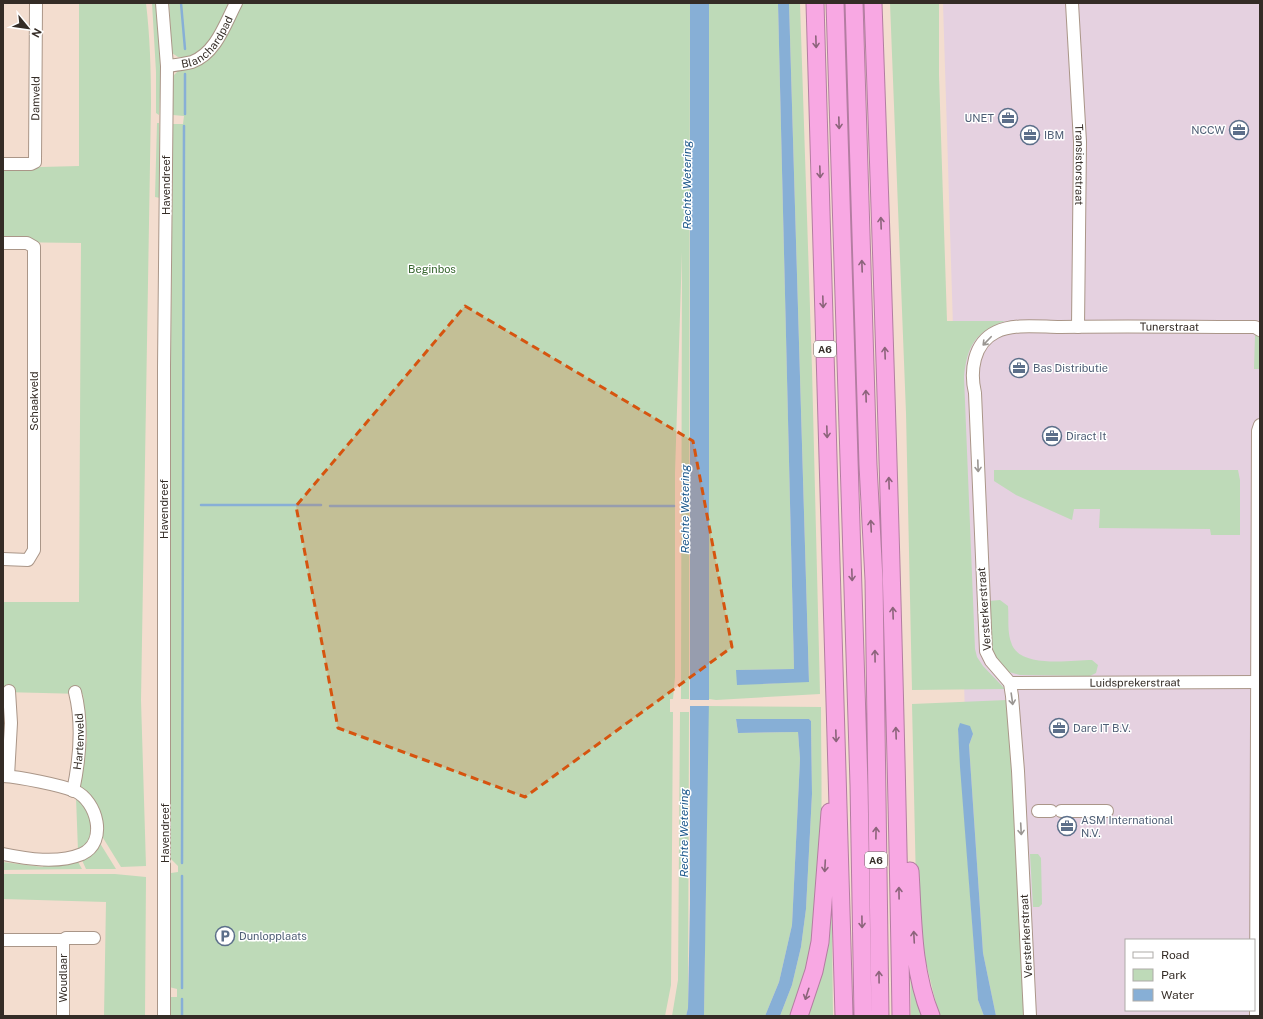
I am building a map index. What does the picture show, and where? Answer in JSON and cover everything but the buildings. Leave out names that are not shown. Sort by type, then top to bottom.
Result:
[{"type":"highway","name":"A6","points":[[815,3],[844,1016]]},
{"type":"highway","name":"A6","points":[[835,3],[864,1016]]},
{"type":"highway","name":"A6","points":[[854,3],[876,699],[878,780],[876,846],[880,1016]]},
{"type":"highway","name":"A6","points":[[873,3],[887,388],[897,763],[901,1016]]},
{"type":"highway","name":"A6","points":[[844,999],[854,700]]},
{"type":"highway","name":"A6","points":[[897,763],[908,834],[914,951],[920,982],[931,1016]]},
{"type":"highway","name":"A6","points":[[799,1016],[814,971],[820,942],[827,827],[837,767]]},
{"type":"street","name":"Damveld","points":[[3,164],[31,164],[34,162],[36,3]]},
{"type":"street","name":"Havendreef","points":[[162,3],[167,66],[164,360],[164,1016]]},
{"type":"street","name":"Blanchardpad","points":[[167,66],[191,62],[202,57],[211,49],[236,3]]},
{"type":"street","name":"Transistorstraat","points":[[1072,3],[1080,142],[1078,327]]},
{"type":"street","name":"Schaakveld","points":[[3,243],[27,243],[34,246],[34,550],[28,560],[3,559]]},
{"type":"street","name":"Versterkerstraat","points":[[1030,1016],[1018,771],[1010,683],[991,661],[986,651],[975,393],[972,372],[979,350],[986,340],[996,332],[1022,328],[1078,327]]},
{"type":"street","name":"Tunerstraat","points":[[1078,327],[1255,327],[1260,330]]},
{"type":"street","points":[[1256,1016],[1257,693],[1259,682],[1260,450],[1258,431],[1260,425]]},
{"type":"street","name":"Luidsprekerstraat","points":[[1010,683],[1259,682]]},
{"type":"street","points":[[3,854],[36,859],[74,856],[84,853],[91,846],[95,838],[97,823],[95,815],[88,803],[73,791],[5,776],[11,723],[9,691]]},
{"type":"street","name":"Hartenveld","points":[[73,791],[79,759],[80,721],[75,692]]},
{"type":"street","points":[[1038,811],[1106,811]]},
{"type":"street","name":"Woudlaar","points":[[3,940],[63,940],[66,938],[94,938]]},
{"type":"street","name":"Woudlaar","points":[[62,1016],[63,940]]},
{"type":"highlighted area","points":[[465,306],[693,441],[732,647],[525,797],[338,728],[296,506]]},
{"type":"shaded area","points":[[943,3],[1260,3],[1260,1016],[979,1016],[974,1006]]},
{"type":"green space","points":[[79,3],[146,3],[148,28],[151,104],[141,700],[146,866],[121,867],[100,833],[77,789],[87,740],[83,694],[3,692],[3,602],[79,602],[81,243],[3,242],[3,168],[79,166]]},
{"type":"green space","points":[[152,3],[157,3],[161,75],[159,115],[156,113],[156,72]]},
{"type":"green space","name":"Beginbos","points":[[169,3],[690,3],[689,699],[681,699],[682,252],[675,473],[675,677],[673,699],[670,699],[670,712],[673,712],[671,985],[665,1016],[168,1016],[168,997],[177,997],[177,989],[169,987],[170,876],[171,873],[178,872],[178,866],[171,859],[170,822],[169,581],[173,124],[183,124],[184,116],[173,115],[173,76],[184,67],[184,57],[178,57],[172,53]]},
{"type":"green space","points":[[709,3],[778,3],[794,669],[737,670],[763,684],[809,681],[789,3],[800,3],[812,369],[820,694],[716,700],[709,699]]},
{"type":"green space","points":[[890,3],[939,3],[939,75],[947,321],[1005,321],[986,330],[974,342],[967,357],[964,377],[975,649],[977,657],[983,666],[1005,689],[912,690],[906,413]]},
{"type":"green space","points":[[157,123],[159,123],[160,198],[155,197]]},
{"type":"green space","points":[[1260,242],[1260,322],[1259,321]]},
{"type":"green space","points":[[1255,335],[1260,335],[1260,369],[1254,369]]},
{"type":"green space","points":[[994,470],[1238,470],[1240,480],[1240,535],[1211,535],[1210,529],[1099,528],[1100,509],[1074,509],[1072,520],[1016,495],[994,481]]},
{"type":"green space","points":[[1000,600],[1008,606],[1009,633],[1011,642],[1016,651],[1034,660],[1092,660],[1098,665],[1096,673],[1090,676],[1020,675],[1009,672],[1001,667],[991,653],[989,601]]},
{"type":"green space","points":[[1007,700],[1027,1016],[996,1016],[983,953],[969,745],[973,734],[958,729],[978,1000],[984,1016],[939,1016],[924,954],[916,884],[912,704]]},
{"type":"green space","points":[[708,706],[821,707],[822,806],[820,872],[817,905],[805,976],[791,1016],[780,1016],[792,985],[801,947],[806,909],[812,794],[811,721],[809,719],[736,719],[738,733],[798,732],[800,759],[792,925],[779,982],[765,1016],[704,1016]]},
{"type":"green space","points":[[680,712],[689,712],[688,1008],[686,1016],[672,1016],[678,980]]},
{"type":"green space","points":[[76,797],[80,799],[91,820],[92,826],[90,838],[78,851]]},
{"type":"green space","points":[[98,840],[116,869],[86,869],[81,858]]},
{"type":"green space","points":[[831,854],[833,1016],[802,1016]]},
{"type":"green space","points":[[1030,854],[1038,854],[1041,858],[1042,904],[1039,907],[1033,907]]},
{"type":"green space","points":[[77,860],[82,869],[3,870],[3,862],[43,867],[44,862]]},
{"type":"green space","points":[[3,874],[115,874],[146,877],[145,1016],[104,1016],[106,902],[3,899]]},
{"type":"green space","points":[[910,939],[925,1016],[911,1016]]},
{"type":"water","points":[[690,3],[709,3],[709,699],[704,1016],[686,1016],[688,1008],[690,904]]},
{"type":"water","points":[[778,3],[789,3],[809,682],[737,685],[736,670],[794,669]]},
{"type":"water","points":[[736,719],[809,719],[811,721],[812,794],[806,909],[801,947],[792,985],[780,1016],[765,1016],[779,982],[792,925],[800,759],[798,732],[738,733]]},
{"type":"water","points":[[960,723],[970,726],[973,734],[969,745],[983,953],[996,1016],[984,1016],[978,1000],[960,767],[958,729]]},
{"type":"pier","points":[[687,700],[711,700],[710,706],[687,706]]},
{"type":"waterway","points":[[181,3],[185,49]]},
{"type":"waterway","points":[[185,74],[185,114]]},
{"type":"waterway","points":[[182,863],[184,126]]},
{"type":"waterway","points":[[201,505],[321,505]]},
{"type":"waterway","name":"Rechte Wetering","points":[[330,506],[674,506]]},
{"type":"waterway","points":[[182,876],[182,988]]},
{"type":"waterway","points":[[182,999],[182,1016]]},
{"type":"place","name":"UNET","points":[[1008,118]]},
{"type":"place","name":"NCCW","points":[[1239,130]]},
{"type":"place","name":"IBM","points":[[1030,135]]},
{"type":"place","name":"Bas Distributie","points":[[1019,368]]},
{"type":"place","name":"Diract It","points":[[1052,436]]},
{"type":"place","name":"Dare IT B.V.","points":[[1059,728]]},
{"type":"place","name":"ASM International N.V.","points":[[1067,826]]},
{"type":"place","name":"Dunlopplaats","points":[[225,936]]}]
